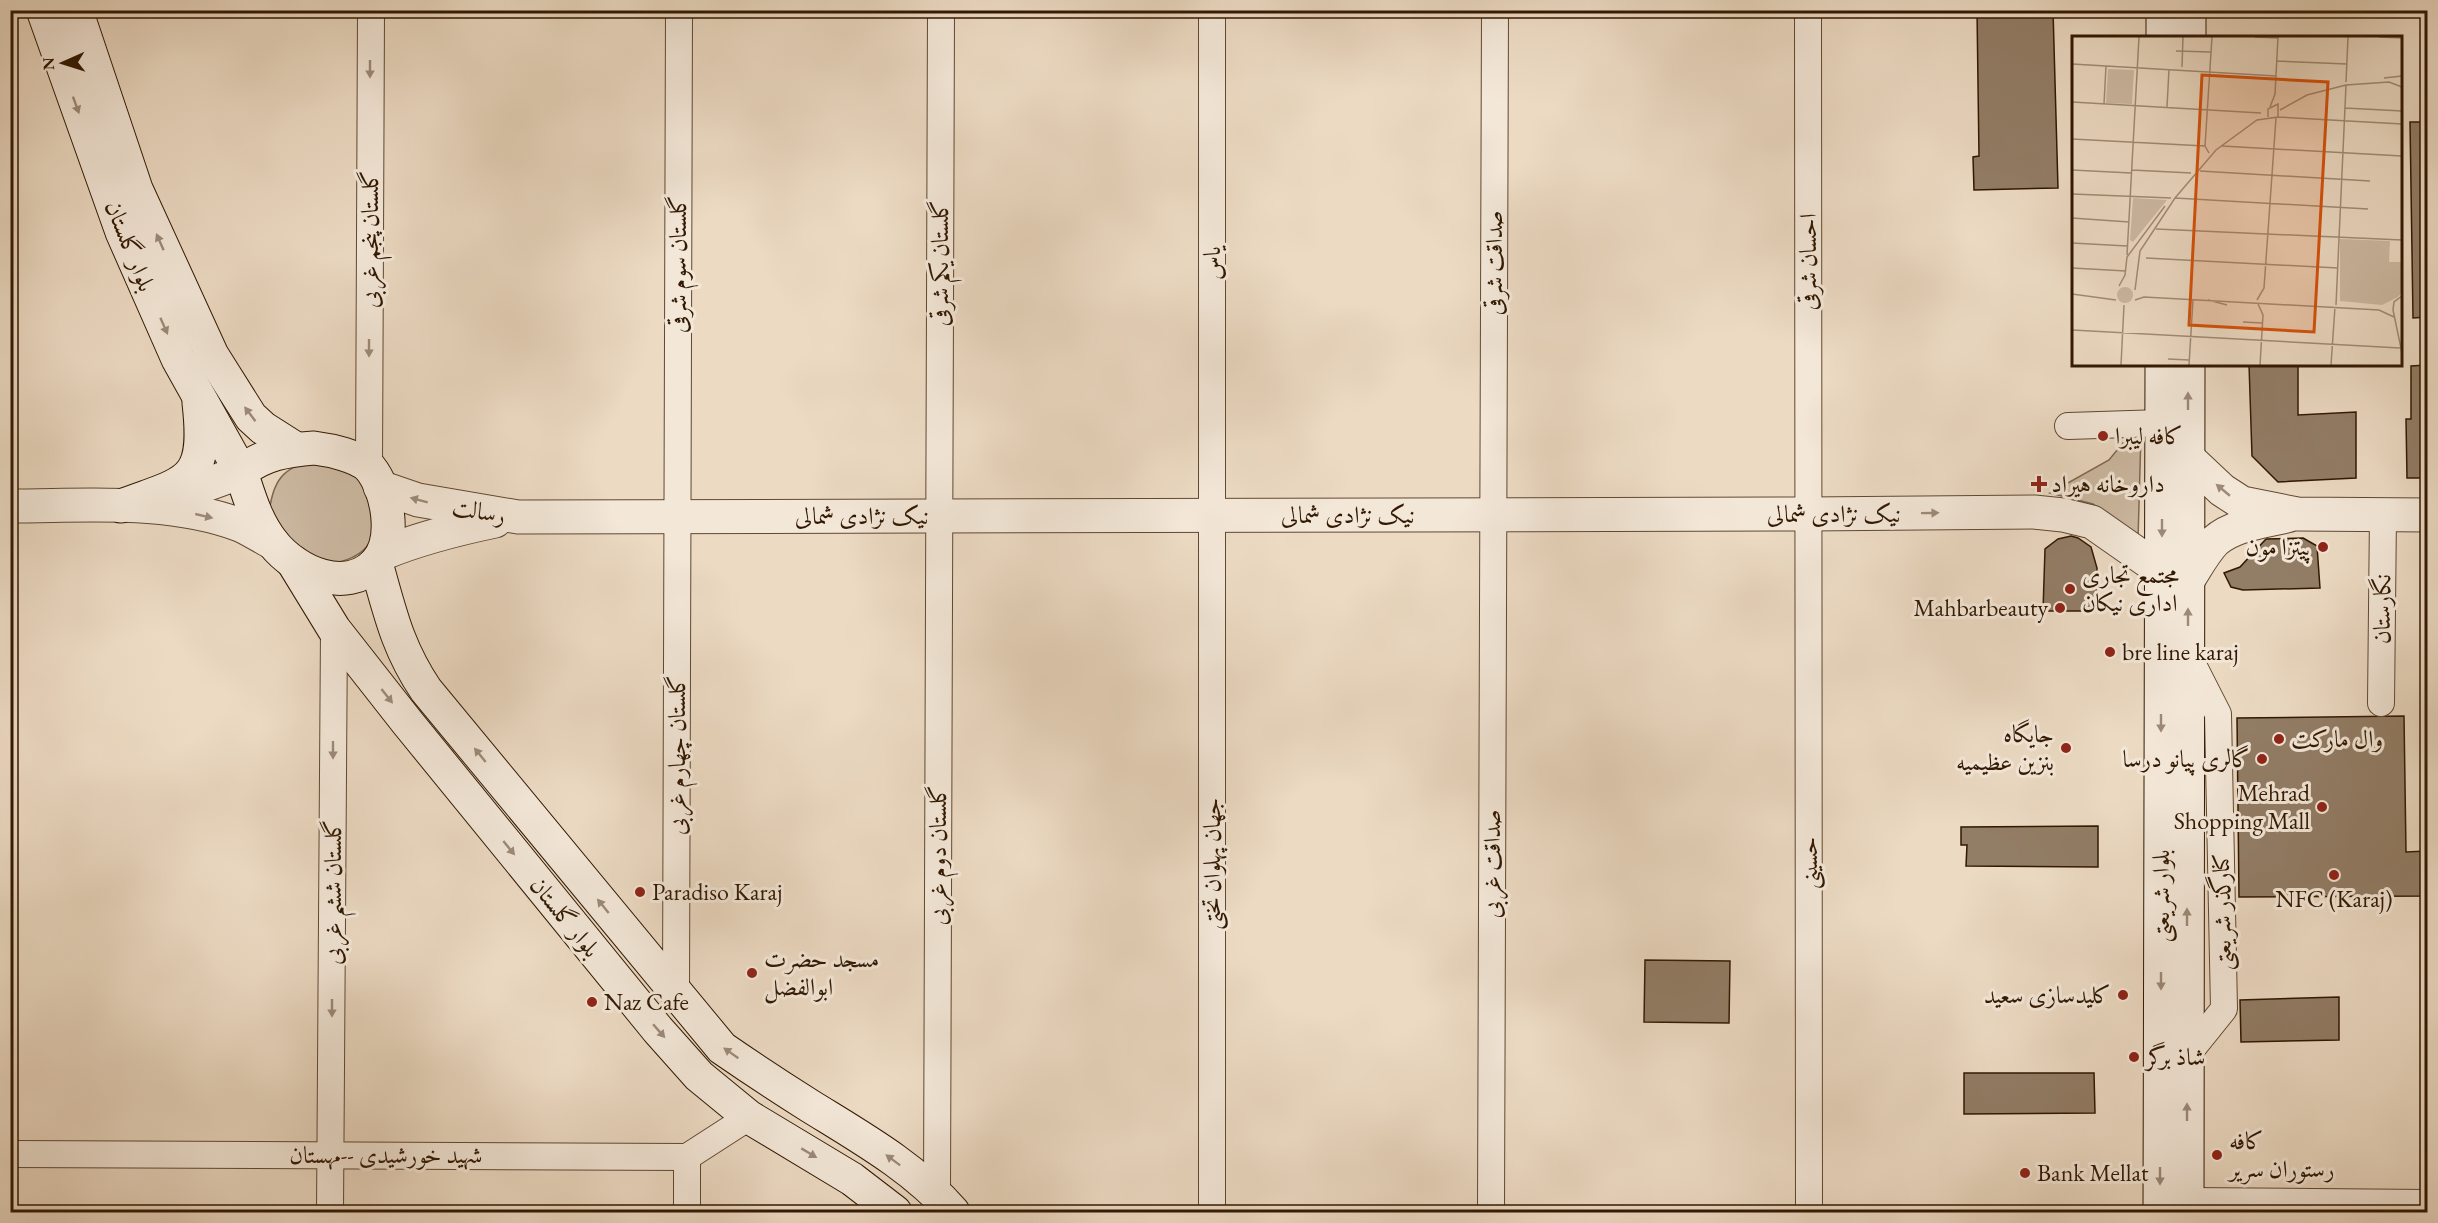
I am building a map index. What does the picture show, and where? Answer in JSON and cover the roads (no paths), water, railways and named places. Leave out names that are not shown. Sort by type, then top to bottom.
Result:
[{"type":"main road","name":"بلوار گلستان","points":[[44,10],[122,232],[178,358],[241,472]]},
{"type":"main road","name":"بلوار گلستان","points":[[76,10],[136,189],[212,355],[251,417],[263,428],[296,449]]},
{"type":"main road","points":[[2163,10],[2163,36]]},
{"type":"main road","points":[[2189,10],[2189,36]]},
{"type":"main road","name":"بلوار شریعتی","points":[[2162,366],[2162,423],[2175,575],[2188,654],[2187,1055],[2178,1209]]},
{"type":"main road","name":"بلوار شریعتی","points":[[2178,1209],[2175,575],[2188,458],[2188,366]]},
{"type":"main road","points":[[134,506],[181,482],[195,469],[200,457],[202,433],[198,395]]},
{"type":"main road","points":[[10,506],[134,506],[184,511],[241,526],[283,553],[330,578],[346,578],[362,574],[380,558],[388,518],[375,477],[332,450],[314,448],[296,449],[264,456],[241,472],[134,506]]},
{"type":"main road","points":[[2188,458],[2222,490],[2241,503],[2297,514],[2427,515]]},
{"type":"main road","points":[[241,472],[257,517],[283,553]]},
{"type":"main road","name":"رسالت","points":[[375,477],[418,500],[518,517]]},
{"type":"main road","name":"نیک نژادی شمالی","points":[[518,517],[2034,512],[2063,515],[2092,522],[2175,575]]},
{"type":"main road","points":[[2175,575],[2216,541],[2232,531],[2297,514]]},
{"type":"main road","name":"رسالت","points":[[380,558],[415,540],[451,530],[518,517]]},
{"type":"main road","name":"بلوار گلستان","points":[[283,553],[334,629],[365,668],[658,1030],[699,1076],[749,1117],[852,1179],[895,1212]]},
{"type":"main road","name":"بلوار گلستان","points":[[380,558],[399,643],[411,668],[426,690],[723,1048],[773,1083],[869,1142],[945,1203]]},
{"type":"main road","points":[[365,668],[364,657],[368,646],[377,639],[389,638],[399,643]]},
{"type":"street","name":"گلستان پنجم غربی","points":[[371,10],[375,477]]},
{"type":"street","name":"گلستان سوم شرقی","points":[[678,517],[679,10]]},
{"type":"street","name":"گلستان یکم شرقی","points":[[939,516],[941,10]]},
{"type":"street","name":"یاس","points":[[1212,10],[1212,516]]},
{"type":"street","name":"صداقت شرقی","points":[[1493,515],[1495,10]]},
{"type":"street","name":"احسان شرقی","points":[[1808,10],[1808,514]]},
{"type":"street","points":[[2068,426],[2162,423]]},
{"type":"street","name":"حسینی","points":[[1808,514],[1809,1212]]},
{"type":"street","name":"نگارستان","points":[[2381,704],[2383,514]]},
{"type":"street","name":"صداقت غربی","points":[[1491,1212],[1493,515]]},
{"type":"street","name":"گلستان دوم غربی","points":[[939,516],[945,1203]]},
{"type":"street","name":"جهان پهلوان تختی","points":[[1212,516],[1212,1212]]},
{"type":"street","name":"گلستان چهارم غربی","points":[[676,994],[678,517]]},
{"type":"street","name":"گلستان ششم غربی","points":[[330,1212],[334,629]]},
{"type":"street","points":[[687,1212],[687,1157],[749,1117]]},
{"type":"street","name":"شهید خورشیدی --مهستان","points":[[10,1154],[687,1157]]},
{"type":"street","points":[[2178,1209],[2427,1203]]},
{"type":"place","name":"کافه لیبرا","points":[[2103,436]]},
{"type":"place","name":"داروخانه هیراد","points":[[2039,484]]},
{"type":"place","name":"پیتزا مون","points":[[2323,547]]},
{"type":"place","name":"مجتمع تجاری اداری نیکان","points":[[2070,589]]},
{"type":"place","name":"Mahbarbeauty","points":[[2060,608]]},
{"type":"place","name":"bre line karaj","points":[[2110,652]]},
{"type":"place","name":"وال مارکت","points":[[2279,739]]},
{"type":"place","name":"جایگاه بنزین عظیمیه","points":[[2066,748]]},
{"type":"place","name":"گالری پیانو درسا","points":[[2262,759]]},
{"type":"place","name":"Mehrad Shopping Mall","points":[[2322,807]]},
{"type":"place","name":"NFC (Karaj)","points":[[2334,875]]},
{"type":"place","name":"Paradiso Karaj","points":[[640,892]]},
{"type":"place","name":"مسجد حضرت ابوالفضل","points":[[752,973]]},
{"type":"place","name":"کلیدسازی سعید","points":[[2123,995]]},
{"type":"place","name":"Naz Cafe","points":[[592,1002]]},
{"type":"place","name":"شاذ برگر","points":[[2134,1057]]},
{"type":"place","name":"کافه رستوران سریر","points":[[2217,1155]]},
{"type":"place","name":"Bank Mellat","points":[[2025,1173]]}]
